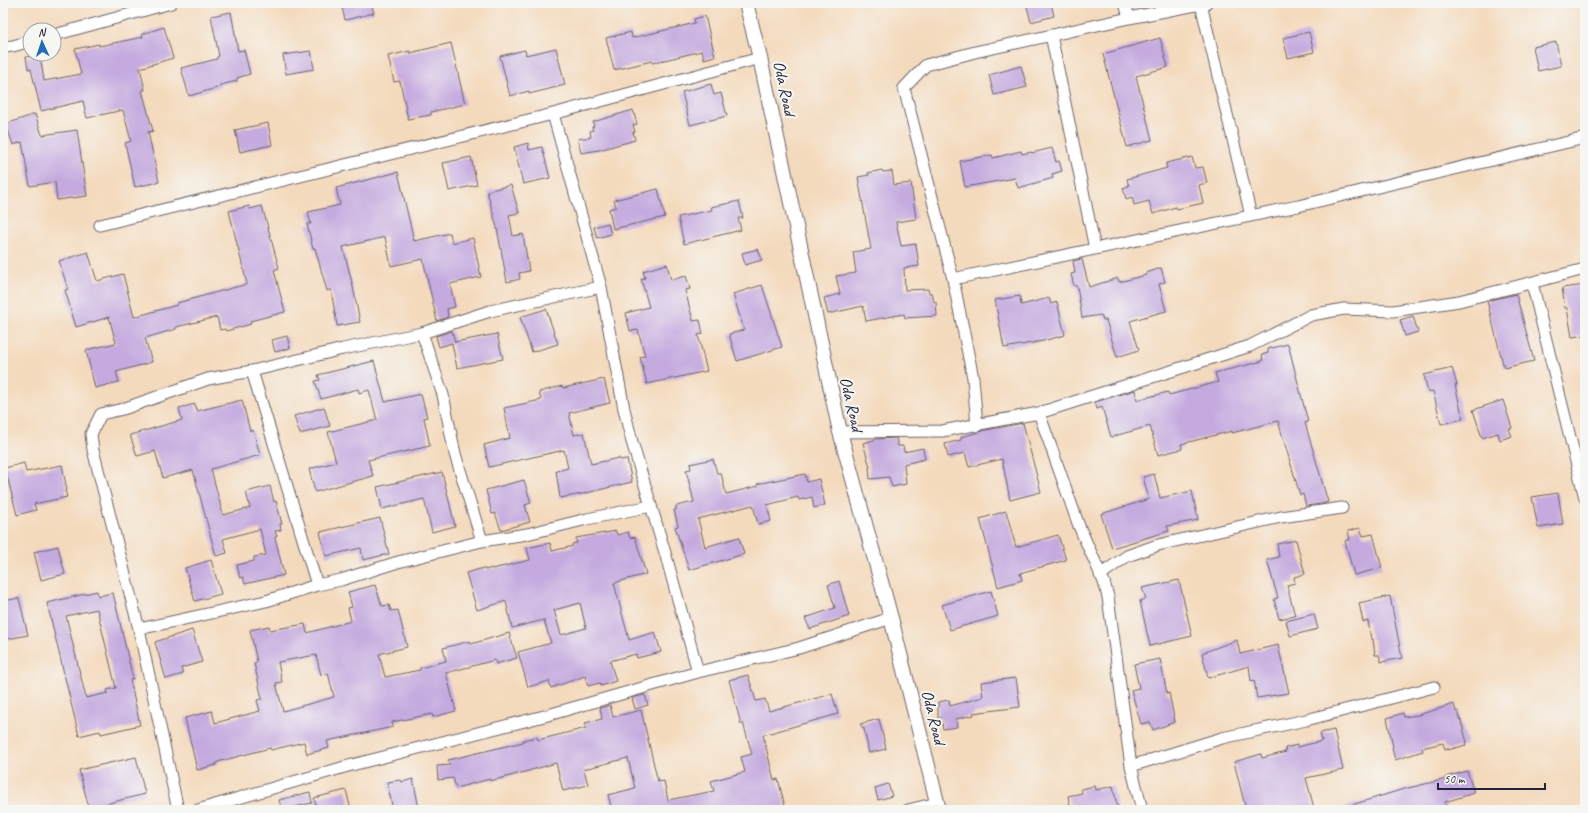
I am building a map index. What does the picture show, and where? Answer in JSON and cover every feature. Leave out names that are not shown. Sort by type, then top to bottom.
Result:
[{"type":"street","points":[[62,33],[171,3]]},
{"type":"street","name":"Oda Road","points":[[746,3],[760,58],[840,432],[891,618],[938,807]]},
{"type":"street","points":[[1125,3],[1129,18]]},
{"type":"street","points":[[977,426],[973,378],[953,279],[904,88],[926,65],[975,52],[1129,18],[1204,4],[1251,216]]},
{"type":"street","points":[[1052,35],[1095,249]]},
{"type":"street","points":[[3,47],[22,43]]},
{"type":"street","points":[[100,225],[553,114],[760,58]]},
{"type":"street","points":[[553,114],[601,287],[624,409],[698,672]]},
{"type":"street","points":[[953,279],[1251,216],[1585,138]]},
{"type":"street","points":[[840,432],[942,431],[977,426],[1039,413],[1250,346],[1311,315],[1344,309],[1393,311],[1459,301],[1585,269]]},
{"type":"street","points":[[1532,282],[1585,498]]},
{"type":"street","points":[[178,810],[139,629],[93,450],[91,434],[101,414],[123,409],[208,379],[252,371],[335,351],[422,333],[490,311],[601,287]]},
{"type":"street","points":[[422,333],[443,395],[455,454],[482,542]]},
{"type":"street","points":[[252,371],[317,585]]},
{"type":"street","points":[[1039,413],[1079,526],[1108,597],[1131,766],[1142,810]]},
{"type":"street","points":[[139,629],[266,601],[398,562],[482,542],[527,534],[587,519],[651,506]]},
{"type":"street","points":[[1100,575],[1127,556],[1158,545],[1281,517],[1342,508]]},
{"type":"street","points":[[198,810],[348,766],[548,715],[698,672],[799,648],[891,618]]},
{"type":"street","points":[[1131,766],[1222,738],[1306,720],[1434,687]]},
{"type":"street","points":[[908,810],[938,807]]},
{"type":"building","points":[[341,3],[371,3],[374,13],[345,20]]},
{"type":"building","points":[[1026,3],[1051,3],[1054,16],[1031,22]]},
{"type":"building","points":[[231,12],[238,51],[244,50],[250,74],[237,78],[237,81],[220,85],[220,87],[189,96],[181,68],[217,59],[219,56],[211,16]]},
{"type":"building","points":[[705,16],[715,56],[704,59],[702,51],[614,70],[606,38],[631,32],[632,38],[695,23],[694,19]]},
{"type":"building","points":[[164,27],[173,58],[140,68],[145,90],[142,90],[153,131],[148,132],[159,182],[135,187],[125,143],[131,141],[123,110],[87,118],[83,101],[41,111],[31,69],[28,69],[27,62],[41,62],[44,81],[81,74],[75,49],[99,44],[99,46],[143,37],[142,34]]},
{"type":"building","points":[[1309,32],[1314,52],[1288,58],[1283,38]]},
{"type":"building","points":[[1160,38],[1168,67],[1136,76],[1152,140],[1127,147],[1103,54]]},
{"type":"building","points":[[1556,42],[1561,66],[1538,71],[1533,47]]},
{"type":"building","points":[[451,43],[465,104],[431,112],[431,115],[408,119],[400,81],[394,82],[388,56],[410,51],[410,53]]},
{"type":"building","points":[[556,48],[565,85],[529,94],[529,91],[510,96],[500,56],[525,50],[526,55]]},
{"type":"building","points":[[311,51],[314,69],[286,74],[283,55]]},
{"type":"building","points":[[1021,66],[1027,87],[994,95],[989,75]]},
{"type":"building","points":[[711,84],[714,95],[721,93],[727,116],[690,125],[682,92]]},
{"type":"building","points":[[633,110],[637,124],[633,125],[635,140],[599,150],[581,153],[578,139],[591,137],[590,131],[593,130],[593,122]]},
{"type":"building","points":[[35,114],[42,135],[77,130],[87,196],[57,200],[55,182],[30,186],[22,142],[13,145],[6,124]]},
{"type":"building","points":[[268,123],[272,145],[240,152],[235,130]]},
{"type":"building","points":[[528,143],[529,150],[542,147],[550,178],[523,184],[514,147]]},
{"type":"building","points":[[1052,148],[1056,162],[1059,161],[1062,171],[1052,174],[1053,178],[1018,188],[1015,178],[965,187],[960,161],[992,155],[993,158],[1021,151],[1022,154],[1032,153]]},
{"type":"building","points":[[471,157],[477,185],[449,191],[443,163]]},
{"type":"building","points":[[1192,157],[1195,168],[1203,167],[1207,183],[1199,185],[1203,203],[1177,209],[1176,207],[1153,214],[1149,201],[1134,205],[1132,197],[1126,199],[1123,188],[1129,186],[1127,179],[1167,168],[1166,163]]},
{"type":"building","points":[[882,170],[883,172],[892,171],[894,185],[911,183],[916,219],[896,222],[901,246],[916,244],[919,266],[904,268],[905,290],[928,289],[929,293],[932,293],[934,302],[936,302],[937,316],[905,318],[904,314],[866,321],[863,306],[828,314],[824,298],[840,294],[836,276],[856,273],[853,252],[871,249],[858,177]]},
{"type":"building","points":[[398,172],[414,241],[450,233],[452,243],[473,238],[481,277],[450,284],[455,307],[447,309],[448,317],[437,321],[423,259],[391,266],[385,237],[343,247],[360,322],[337,326],[331,289],[327,291],[315,248],[313,249],[307,224],[311,224],[308,212],[340,205],[336,188]]},
{"type":"building","points":[[511,185],[519,213],[509,215],[513,236],[523,234],[529,271],[519,273],[520,279],[507,282],[497,228],[487,191]]},
{"type":"building","points":[[658,189],[665,217],[613,229],[609,209],[616,207],[614,200]]},
{"type":"building","points":[[739,201],[743,218],[738,218],[741,230],[684,244],[678,217],[712,210],[711,207]]},
{"type":"building","points":[[249,206],[250,209],[262,206],[279,268],[274,270],[285,312],[250,321],[251,324],[226,331],[225,329],[220,330],[217,317],[176,327],[176,329],[145,338],[152,362],[116,372],[119,382],[95,388],[86,350],[116,343],[109,317],[76,327],[65,290],[68,289],[59,261],[88,252],[97,281],[123,274],[134,317],[177,305],[177,303],[247,284],[229,211]]},
{"type":"building","points":[[608,223],[611,234],[597,238],[594,227]]},
{"type":"building","points":[[758,249],[762,260],[745,265],[742,253]]},
{"type":"building","points":[[1082,259],[1089,287],[1118,278],[1119,282],[1146,275],[1146,273],[1161,268],[1165,282],[1159,284],[1166,311],[1130,321],[1139,350],[1117,357],[1106,320],[1103,320],[1101,315],[1082,318],[1077,286],[1074,286],[1071,274],[1075,273],[1073,261]]},
{"type":"building","points":[[667,264],[671,280],[686,276],[690,289],[685,290],[693,321],[700,320],[703,334],[698,335],[707,371],[647,384],[640,357],[645,356],[638,330],[630,331],[626,313],[649,307],[641,279],[645,278],[643,271]]},
{"type":"building","points":[[762,285],[782,347],[737,361],[729,334],[744,330],[733,294]]},
{"type":"building","points":[[1585,285],[1585,335],[1572,337],[1562,288]]},
{"type":"building","points":[[1516,294],[1534,361],[1504,368],[1487,301]]},
{"type":"building","points":[[1020,296],[1021,305],[1049,298],[1051,304],[1057,302],[1065,335],[1043,341],[1004,348],[995,300]]},
{"type":"building","points":[[546,309],[558,344],[532,352],[520,317]]},
{"type":"building","points":[[1413,316],[1418,332],[1405,336],[1400,320]]},
{"type":"building","points":[[452,331],[455,342],[497,334],[503,359],[457,368],[452,343],[439,347],[436,336]]},
{"type":"building","points":[[287,336],[290,348],[275,352],[272,340]]},
{"type":"building","points":[[1288,344],[1308,422],[1305,423],[1328,502],[1306,506],[1303,494],[1300,495],[1278,421],[1181,444],[1182,449],[1158,455],[1150,426],[1111,437],[1102,407],[1097,409],[1095,402],[1135,390],[1137,400],[1168,392],[1169,395],[1218,382],[1215,373],[1263,361],[1262,355],[1268,353],[1268,349]]},
{"type":"building","points":[[374,361],[385,402],[421,394],[427,417],[424,418],[430,446],[368,460],[373,476],[315,492],[309,469],[336,462],[328,432],[377,420],[369,390],[359,393],[358,389],[321,399],[315,381],[320,380],[318,375]]},
{"type":"building","points":[[1452,368],[1457,385],[1455,385],[1463,419],[1441,424],[1433,391],[1428,392],[1424,375]]},
{"type":"building","points":[[604,379],[610,403],[569,413],[574,435],[584,433],[591,464],[619,458],[619,460],[627,459],[632,482],[560,498],[556,471],[568,468],[564,450],[489,467],[484,445],[510,438],[504,408],[541,400],[539,392],[562,386],[563,388]]},
{"type":"building","points":[[242,400],[250,431],[253,430],[260,455],[211,469],[223,515],[250,508],[246,492],[270,486],[274,502],[276,501],[282,524],[280,524],[281,530],[275,531],[277,536],[275,537],[284,575],[245,584],[243,577],[240,578],[237,565],[254,561],[254,557],[266,555],[260,529],[223,539],[227,553],[216,556],[193,470],[163,478],[155,451],[137,456],[130,435],[182,420],[179,408],[195,404],[197,411]]},
{"type":"building","points":[[1503,400],[1512,428],[1509,429],[1512,436],[1500,440],[1498,433],[1482,438],[1473,410]]},
{"type":"building","points":[[324,407],[330,426],[300,434],[294,416]]},
{"type":"building","points":[[1023,423],[1041,492],[1010,500],[1002,459],[969,467],[965,453],[948,457],[945,444],[961,440],[961,437],[986,430]]},
{"type":"building","points":[[896,438],[898,446],[903,446],[904,452],[923,448],[925,459],[904,464],[906,484],[892,487],[889,477],[870,479],[870,467],[863,443],[877,439]]},
{"type":"building","points":[[713,459],[717,473],[721,473],[726,494],[758,486],[757,484],[805,474],[807,482],[819,479],[825,505],[814,508],[812,497],[799,500],[798,497],[767,505],[771,521],[758,524],[753,505],[698,519],[705,547],[739,537],[744,554],[689,570],[675,527],[678,526],[674,510],[676,510],[676,506],[694,502],[686,470],[691,469],[690,464]]},
{"type":"building","points":[[24,463],[26,472],[62,465],[67,497],[34,504],[36,510],[17,515],[5,468]]},
{"type":"building","points":[[442,472],[455,526],[432,532],[424,499],[382,509],[377,487]]},
{"type":"building","points":[[1154,474],[1160,498],[1192,491],[1198,520],[1167,526],[1169,531],[1112,548],[1101,514],[1149,499],[1143,477]]},
{"type":"building","points":[[524,480],[531,503],[525,505],[530,522],[501,530],[495,513],[492,514],[486,490]]},
{"type":"building","points":[[1558,493],[1563,524],[1538,528],[1532,497]]},
{"type":"building","points":[[1006,511],[1016,547],[1058,535],[1066,560],[1020,573],[1022,580],[998,587],[980,519]]},
{"type":"building","points":[[380,518],[389,554],[363,560],[361,548],[326,556],[320,532]]},
{"type":"building","points":[[1360,528],[1363,536],[1373,534],[1382,568],[1354,575],[1345,541],[1350,539],[1348,531]]},
{"type":"building","points":[[616,531],[617,535],[628,532],[630,538],[635,537],[646,574],[614,583],[629,640],[655,632],[661,652],[637,658],[636,654],[610,661],[616,681],[601,686],[600,683],[588,686],[585,676],[551,688],[549,681],[528,687],[518,652],[551,643],[544,620],[512,628],[506,601],[477,610],[466,573],[484,568],[485,570],[492,569],[530,560],[527,548],[550,543],[552,551],[573,546],[572,544],[577,543],[576,538]],"holes":[[[580,603],[586,628],[561,635],[554,610]]]},
{"type":"building","points":[[1296,540],[1305,574],[1294,577],[1295,583],[1287,585],[1295,616],[1279,619],[1274,599],[1278,598],[1267,560],[1279,557],[1277,544]]},
{"type":"building","points":[[58,546],[65,574],[41,580],[34,552]]},
{"type":"building","points":[[211,560],[221,594],[195,601],[185,568]]},
{"type":"building","points":[[1179,580],[1192,636],[1150,646],[1140,601],[1146,599],[1142,588]]},
{"type":"building","points":[[839,581],[849,616],[810,629],[805,618],[835,608],[828,585]]},
{"type":"building","points":[[375,585],[382,606],[389,605],[391,611],[398,610],[407,647],[379,654],[385,677],[420,670],[420,668],[446,661],[443,648],[470,641],[471,644],[509,633],[517,658],[496,664],[495,660],[446,673],[456,711],[433,717],[432,714],[392,722],[393,727],[327,741],[329,748],[307,754],[304,742],[271,750],[270,748],[221,761],[216,763],[216,765],[197,770],[185,718],[212,711],[215,723],[260,711],[257,700],[262,699],[254,663],[257,662],[250,630],[269,626],[270,630],[305,624],[307,633],[351,621],[348,608],[352,607],[348,592]],"holes":[[[316,655],[321,675],[328,673],[334,697],[283,711],[276,683],[282,682],[278,662]]]},
{"type":"building","points":[[97,591],[98,596],[113,593],[133,679],[130,680],[140,725],[101,734],[100,731],[79,736],[47,603]],"holes":[[[97,609],[116,688],[107,690],[108,693],[86,698],[66,616]]]},
{"type":"building","points":[[991,591],[998,616],[950,630],[942,605]]},
{"type":"building","points":[[1390,596],[1402,658],[1381,662],[1379,655],[1375,655],[1373,639],[1371,639],[1368,621],[1363,622],[1359,603]]},
{"type":"building","points":[[19,598],[28,635],[3,640],[3,601]]},
{"type":"building","points":[[1314,614],[1318,629],[1290,636],[1286,621]]},
{"type":"building","points":[[192,630],[202,662],[181,668],[183,674],[166,679],[155,642]]},
{"type":"building","points":[[1237,640],[1240,654],[1278,645],[1289,693],[1257,698],[1254,680],[1251,681],[1249,666],[1208,678],[1202,653]]},
{"type":"building","points":[[1160,659],[1167,694],[1169,693],[1175,722],[1153,730],[1150,722],[1141,724],[1131,690],[1139,688],[1134,664]]},
{"type":"building","points":[[748,675],[756,701],[765,699],[769,711],[832,694],[838,714],[763,735],[774,780],[778,779],[786,810],[612,810],[608,795],[635,788],[628,758],[584,769],[588,785],[563,791],[556,763],[490,781],[490,779],[456,788],[453,778],[438,780],[437,766],[450,765],[448,760],[523,742],[523,740],[537,737],[538,740],[586,728],[585,723],[602,719],[600,708],[610,705],[613,717],[641,710],[658,782],[664,781],[668,800],[714,791],[711,781],[745,772],[741,757],[752,754],[743,723],[741,724],[729,680]]},
{"type":"building","points":[[1016,678],[1020,707],[973,713],[974,715],[956,719],[957,727],[943,729],[941,718],[938,718],[938,702],[949,700],[950,706],[983,697],[981,682]]},
{"type":"building","points":[[645,695],[648,705],[635,709],[632,698]]},
{"type":"building","points":[[1454,704],[1456,712],[1458,711],[1467,742],[1465,743],[1466,745],[1448,750],[1448,748],[1445,749],[1443,743],[1422,748],[1423,751],[1395,760],[1387,718],[1403,713],[1404,717],[1418,715]]},
{"type":"building","points":[[879,719],[886,749],[869,753],[864,729],[860,724]]},
{"type":"building","points":[[1334,730],[1343,770],[1306,778],[1314,808],[1306,810],[1246,810],[1234,762],[1261,754],[1262,758],[1286,752],[1285,748],[1297,745],[1297,747],[1322,741],[1320,733]]},
{"type":"building","points":[[136,757],[145,794],[89,808],[79,770]]},
{"type":"building","points":[[1467,771],[1474,793],[1445,802],[1447,810],[1345,810],[1345,807],[1404,789],[1446,779],[1445,777]]},
{"type":"building","points":[[413,779],[419,808],[410,810],[393,810],[387,782],[401,780],[402,782]]},
{"type":"building","points":[[888,784],[892,796],[878,800],[875,788]]},
{"type":"building","points":[[1095,786],[1096,790],[1113,786],[1118,810],[1071,810],[1068,796],[1082,793],[1081,789]]},
{"type":"building","points":[[346,790],[351,810],[317,810],[314,798]]},
{"type":"building","points":[[310,792],[312,803],[282,810],[279,800]]}]
